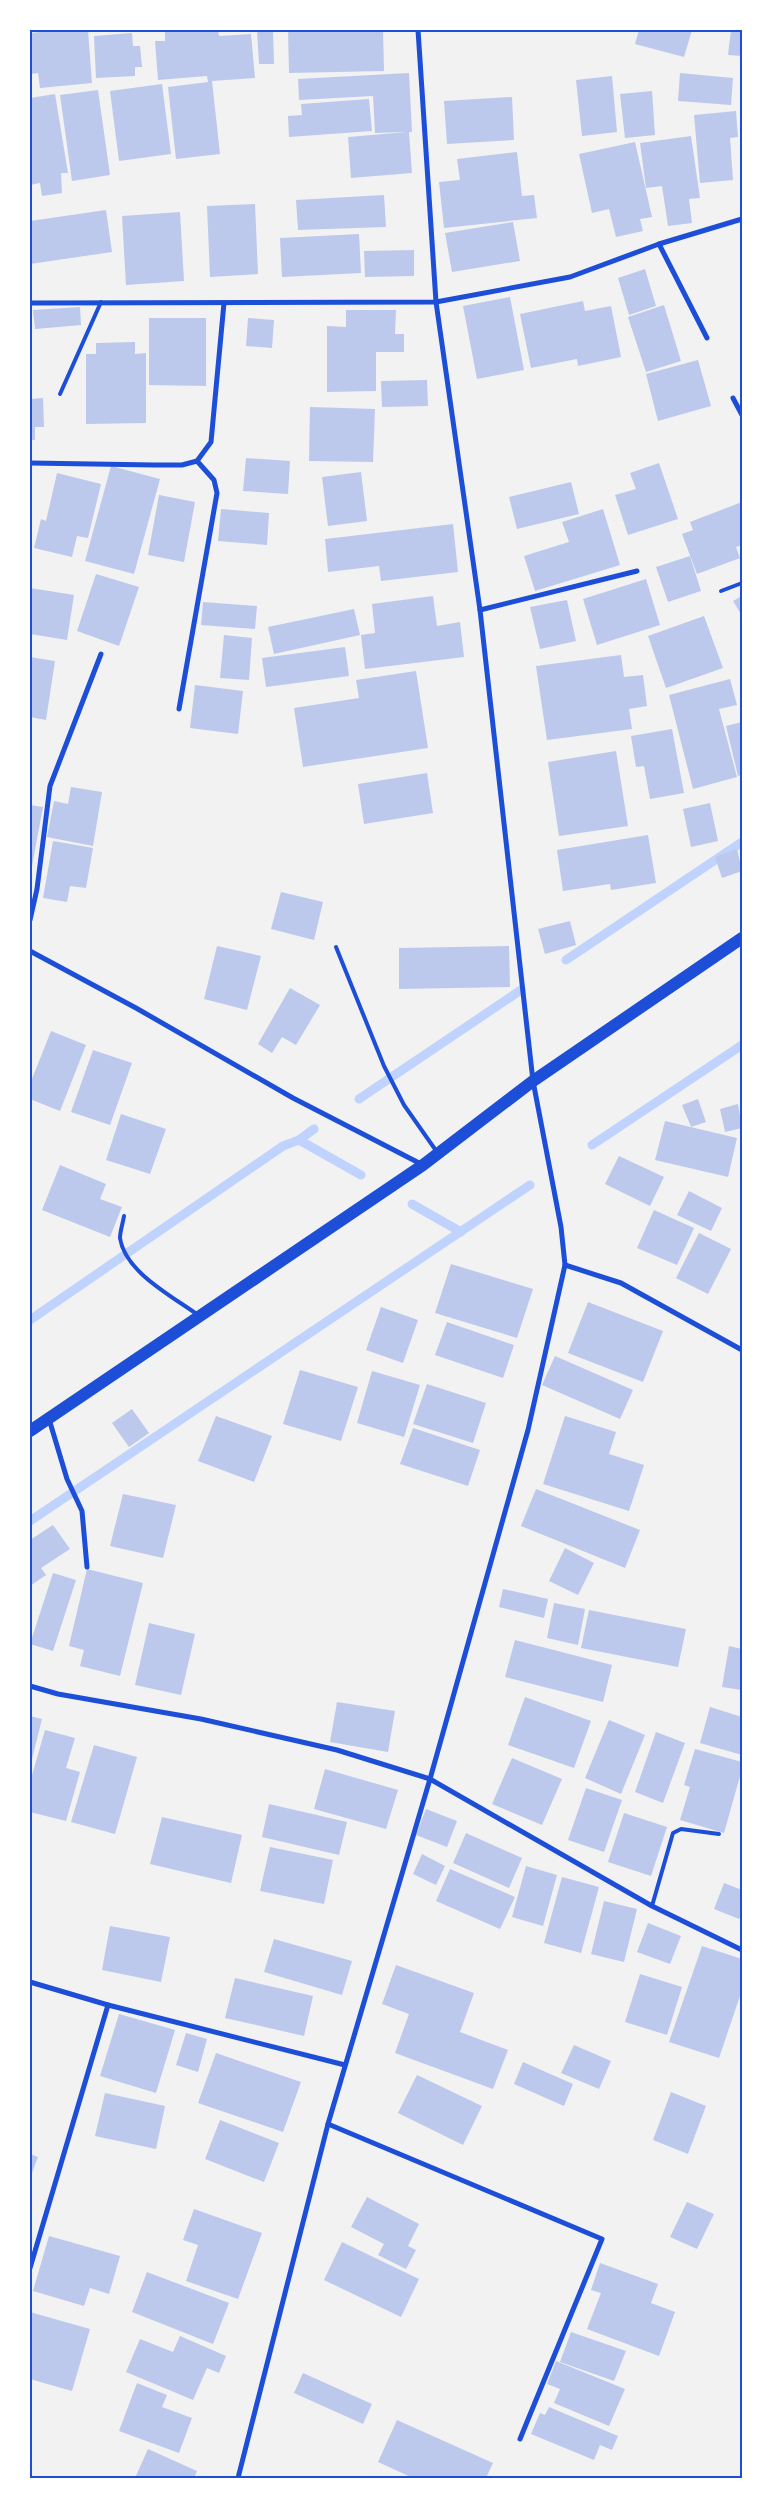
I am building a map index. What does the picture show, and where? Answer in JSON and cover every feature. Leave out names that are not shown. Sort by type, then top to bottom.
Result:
[{"type":"main road","points":[[30,1431],[423,1165],[533,1081],[742,938]]},
{"type":"street","points":[[238,2478],[328,2124],[430,1779],[528,1430],[565,1265],[561,1226],[533,1081],[480,610],[436,302],[418,30]]},
{"type":"street","points":[[30,303],[436,302],[570,278],[659,244],[742,219]]},
{"type":"street","points":[[659,244],[708,338]]},
{"type":"street","points":[[30,463],[182,465],[197,461],[211,442],[224,304]]},
{"type":"street","points":[[733,398],[742,415]]},
{"type":"street","points":[[179,710],[217,492],[214,480],[197,461]]},
{"type":"street","points":[[480,610],[637,571]]},
{"type":"street","points":[[30,920],[37,889],[50,786],[101,654]]},
{"type":"street","points":[[30,951],[136,1008],[293,1098],[423,1165]]},
{"type":"street","points":[[565,1265],[620,1283],[742,1350]]},
{"type":"street","points":[[49,1418],[67,1479],[82,1511],[87,1567]]},
{"type":"street","points":[[30,1686],[58,1694],[202,1719],[337,1750],[430,1779],[652,1906],[742,1950]]},
{"type":"street","points":[[30,1982],[108,2006],[345,2066]]},
{"type":"street","points":[[30,2268],[108,2006]]},
{"type":"street","points":[[328,2124],[602,2239],[520,2439]]},
{"type":"lane","points":[[60,394],[101,302]]},
{"type":"lane","points":[[721,591],[742,583]]},
{"type":"lane","points":[[336,947],[384,1066],[404,1104],[438,1154]]},
{"type":"lane","points":[[124,1216],[120,1236],[124,1250],[136,1269],[200,1316]]},
{"type":"lane","points":[[652,1906],[673,1833],[682,1829],[719,1834]]},
{"type":"building","points":[[88,30],[92,83],[40,88],[38,73],[30,74],[30,33]]},
{"type":"building","points":[[165,30],[218,30],[219,36],[251,34],[255,78],[212,81],[220,154],[176,159],[168,87],[208,82],[207,76],[158,80],[155,41],[165,41]]},
{"type":"building","points":[[257,30],[273,30],[274,64],[259,64]]},
{"type":"building","points":[[288,30],[383,30],[384,71],[289,73]]},
{"type":"building","points":[[639,30],[692,30],[684,57],[635,44]]},
{"type":"building","points":[[731,30],[742,30],[742,56],[728,55]]},
{"type":"building","points":[[132,33],[133,46],[140,46],[142,67],[135,67],[135,76],[96,78],[94,36]]},
{"type":"building","points":[[409,73],[412,132],[409,132],[412,173],[351,178],[348,137],[407,132],[375,133],[373,96],[299,100],[298,79]]},
{"type":"building","points":[[680,73],[733,78],[731,105],[678,101]]},
{"type":"building","points":[[612,76],[617,132],[582,136],[576,80]]},
{"type":"building","points":[[162,84],[171,154],[119,161],[110,91]]},
{"type":"building","points":[[98,90],[110,175],[72,181],[60,95]]},
{"type":"building","points":[[652,91],[655,135],[625,138],[620,94]]},
{"type":"building","points":[[55,94],[68,173],[61,173],[62,193],[42,196],[40,183],[30,185],[30,111],[32,111],[30,98]]},
{"type":"building","points":[[512,97],[514,140],[447,144],[444,101]]},
{"type":"building","points":[[369,99],[372,131],[289,137],[288,116],[302,115],[301,104]]},
{"type":"building","points":[[736,111],[738,137],[730,138],[733,180],[700,183],[694,115]]},
{"type":"building","points":[[691,136],[700,198],[689,199],[692,223],[668,226],[662,186],[646,188],[640,143]]},
{"type":"building","points":[[635,142],[652,217],[640,219],[643,231],[616,237],[609,209],[592,213],[579,154]]},
{"type":"building","points":[[517,152],[522,196],[534,195],[537,218],[444,228],[439,182],[460,180],[457,159]]},
{"type":"building","points":[[384,195],[386,227],[298,230],[296,200]]},
{"type":"building","points":[[255,204],[258,274],[210,277],[207,206]]},
{"type":"building","points":[[106,210],[112,252],[30,264],[30,221]]},
{"type":"building","points":[[180,212],[184,281],[126,285],[122,216]]},
{"type":"building","points":[[513,222],[520,261],[452,272],[445,233]]},
{"type":"building","points":[[359,234],[361,273],[282,277],[280,238]]},
{"type":"building","points":[[414,250],[414,276],[365,277],[364,251]]},
{"type":"building","points":[[645,269],[656,306],[629,315],[618,278]]},
{"type":"building","points":[[510,297],[524,370],[477,379],[463,306]]},
{"type":"building","points":[[583,301],[585,311],[611,306],[621,357],[578,366],[577,359],[531,368],[520,314]]},
{"type":"building","points":[[664,305],[681,361],[646,372],[628,317]]},
{"type":"building","points":[[80,307],[81,325],[35,329],[33,310]]},
{"type":"building","points":[[346,310],[396,310],[395,334],[404,334],[404,352],[376,352],[376,391],[327,392],[327,326],[346,327]]},
{"type":"building","points":[[149,318],[206,318],[206,386],[149,385]]},
{"type":"building","points":[[248,318],[274,320],[272,348],[246,346]]},
{"type":"building","points":[[135,342],[135,354],[146,353],[146,423],[86,424],[86,354],[96,354],[96,343]]},
{"type":"building","points":[[698,360],[711,406],[658,421],[646,374]]},
{"type":"building","points":[[427,380],[428,406],[382,407],[381,381]]},
{"type":"building","points":[[43,398],[44,427],[35,427],[35,440],[30,440],[30,399]]},
{"type":"building","points":[[310,407],[375,409],[373,462],[309,461]]},
{"type":"building","points":[[246,458],[290,461],[288,494],[243,491]]},
{"type":"building","points":[[659,463],[678,519],[628,535],[615,495],[636,489],[630,473]]},
{"type":"building","points":[[111,466],[160,479],[134,574],[85,561]]},
{"type":"building","points":[[361,472],[367,521],[328,526],[322,477]]},
{"type":"building","points":[[57,473],[101,484],[88,538],[77,536],[72,557],[34,548],[41,519],[46,521]]},
{"type":"building","points":[[571,482],[579,514],[517,529],[509,497]]},
{"type":"building","points":[[159,495],[195,502],[184,562],[148,555]]},
{"type":"building","points":[[742,502],[742,545],[736,547],[740,558],[697,574],[682,534],[693,530],[690,522]]},
{"type":"building","points":[[221,509],[269,513],[267,545],[218,541]]},
{"type":"building","points":[[603,509],[620,565],[535,591],[524,556],[569,542],[562,522]]},
{"type":"building","points":[[453,524],[458,572],[381,581],[379,566],[328,572],[325,539]]},
{"type":"building","points":[[690,556],[701,591],[668,602],[656,567]]},
{"type":"building","points":[[96,574],[139,587],[119,646],[77,631]]},
{"type":"building","points":[[646,579],[660,625],[597,645],[583,599]]},
{"type":"building","points":[[30,588],[74,595],[67,640],[30,634]]},
{"type":"building","points":[[433,596],[437,626],[460,622],[464,657],[365,669],[361,635],[375,633],[372,604]]},
{"type":"building","points":[[742,596],[742,616],[733,601]]},
{"type":"building","points":[[567,600],[576,641],[540,649],[530,607]]},
{"type":"building","points":[[203,602],[257,606],[255,629],[201,625]]},
{"type":"building","points":[[354,609],[360,635],[274,654],[268,627]]},
{"type":"building","points":[[704,616],[723,668],[666,688],[648,636]]},
{"type":"building","points":[[224,635],[252,638],[249,680],[220,678]]},
{"type":"building","points":[[345,647],[349,676],[266,687],[262,658]]},
{"type":"building","points":[[621,655],[624,677],[643,675],[647,706],[629,709],[632,729],[547,740],[536,666]]},
{"type":"building","points":[[30,657],[55,661],[46,720],[30,717]]},
{"type":"building","points":[[416,671],[428,748],[303,767],[294,708],[359,698],[356,680]]},
{"type":"building","points":[[730,679],[737,705],[719,709],[737,777],[693,789],[669,695]]},
{"type":"building","points":[[195,685],[243,691],[238,734],[190,728]]},
{"type":"building","points":[[742,722],[742,775],[738,776],[726,726]]},
{"type":"building","points":[[672,729],[684,793],[650,799],[644,766],[636,767],[631,736]]},
{"type":"building","points":[[616,751],[628,826],[559,836],[548,762]]},
{"type":"building","points":[[427,773],[433,813],[364,824],[358,784]]},
{"type":"building","points":[[71,787],[102,792],[93,846],[47,837],[54,801],[68,804]]},
{"type":"building","points":[[710,803],[718,841],[691,847],[683,809]]},
{"type":"building","points":[[30,805],[43,807],[32,866],[30,866]]},
{"type":"building","points":[[648,835],[656,883],[611,890],[610,884],[563,891],[557,850]]},
{"type":"building","points":[[53,841],[93,848],[86,888],[70,886],[67,902],[43,898]]},
{"type":"building","points":[[737,849],[742,871],[722,878],[715,857]]},
{"type":"building","points":[[281,892],[323,902],[314,940],[271,929]]},
{"type":"building","points":[[570,921],[576,945],[545,954],[538,929]]},
{"type":"building","points":[[217,946],[261,956],[247,1010],[204,999]]},
{"type":"building","points":[[509,946],[510,987],[399,989],[399,948]]},
{"type":"building","points":[[290,988],[320,1005],[296,1045],[282,1037],[272,1053],[258,1044]]},
{"type":"building","points":[[51,1031],[86,1045],[60,1111],[30,1099],[30,1084]]},
{"type":"building","points":[[93,1050],[132,1063],[110,1125],[71,1112]]},
{"type":"building","points":[[698,1099],[706,1122],[691,1127],[682,1105]]},
{"type":"building","points":[[738,1104],[742,1128],[725,1132],[720,1109]]},
{"type":"building","points":[[121,1114],[166,1129],[150,1174],[106,1160]]},
{"type":"building","points":[[665,1121],[737,1138],[728,1177],[655,1160]]},
{"type":"building","points":[[619,1156],[664,1177],[650,1206],[605,1184]]},
{"type":"building","points":[[60,1165],[106,1184],[100,1199],[122,1207],[110,1237],[42,1210]]},
{"type":"building","points":[[689,1191],[722,1208],[711,1231],[677,1215]]},
{"type":"building","points":[[654,1210],[694,1228],[677,1265],[637,1248]]},
{"type":"building","points":[[699,1233],[731,1249],[708,1294],[676,1278]]},
{"type":"building","points":[[451,1264],[533,1289],[517,1338],[435,1313]]},
{"type":"building","points":[[588,1302],[663,1331],[643,1382],[568,1353]]},
{"type":"building","points":[[381,1307],[418,1320],[403,1363],[366,1350]]},
{"type":"building","points":[[447,1322],[514,1345],[503,1378],[435,1355]]},
{"type":"building","points":[[555,1356],[633,1390],[620,1419],[542,1385]]},
{"type":"building","points":[[300,1370],[358,1387],[341,1441],[283,1424]]},
{"type":"building","points":[[372,1371],[420,1385],[404,1437],[357,1423]]},
{"type":"building","points":[[427,1384],[486,1403],[473,1443],[413,1424]]},
{"type":"building","points":[[132,1409],[149,1433],[129,1447],[112,1423]]},
{"type":"building","points":[[216,1416],[272,1436],[254,1482],[198,1461]]},
{"type":"building","points":[[565,1416],[616,1432],[609,1454],[644,1465],[629,1511],[543,1484]]},
{"type":"building","points":[[413,1428],[480,1450],[468,1486],[400,1464]]},
{"type":"building","points":[[536,1489],[640,1530],[625,1568],[521,1526]]},
{"type":"building","points":[[123,1494],[176,1505],[163,1558],[110,1546]]},
{"type":"building","points":[[53,1525],[70,1549],[41,1568],[46,1575],[30,1586],[30,1540]]},
{"type":"building","points":[[565,1548],[594,1563],[578,1595],[549,1581]]},
{"type":"building","points":[[87,1569],[143,1583],[120,1676],[80,1666],[84,1650],[69,1646]]},
{"type":"building","points":[[53,1573],[76,1580],[53,1651],[30,1644]]},
{"type":"building","points":[[503,1589],[548,1599],[544,1618],[499,1607]]},
{"type":"building","points":[[554,1603],[585,1609],[578,1645],[547,1638]]},
{"type":"building","points":[[589,1610],[686,1629],[678,1667],[581,1648]]},
{"type":"building","points":[[149,1623],[195,1634],[181,1695],[135,1685]]},
{"type":"building","points":[[515,1640],[612,1665],[603,1702],[505,1677]]},
{"type":"building","points":[[729,1646],[742,1649],[742,1690],[722,1687]]},
{"type":"building","points":[[525,1697],[591,1721],[574,1768],[508,1745]]},
{"type":"building","points":[[337,1702],[395,1711],[388,1752],[330,1742]]},
{"type":"building","points":[[710,1707],[742,1717],[742,1755],[700,1743]]},
{"type":"building","points":[[30,1716],[42,1719],[31,1763],[30,1763]]},
{"type":"building","points":[[609,1720],[645,1735],[621,1794],[585,1778]]},
{"type":"building","points":[[45,1730],[75,1738],[66,1768],[80,1772],[66,1821],[30,1812],[30,1782]]},
{"type":"building","points":[[656,1732],[685,1743],[663,1803],[635,1792]]},
{"type":"building","points":[[94,1745],[137,1757],[115,1834],[71,1822]]},
{"type":"building","points":[[695,1749],[742,1762],[742,1769],[724,1833],[680,1820],[690,1787],[684,1785]]},
{"type":"building","points":[[512,1758],[562,1779],[542,1825],[492,1804]]},
{"type":"building","points":[[325,1769],[398,1790],[386,1829],[314,1809]]},
{"type":"building","points":[[586,1788],[622,1800],[604,1852],[568,1840]]},
{"type":"building","points":[[269,1804],[347,1822],[339,1855],[262,1837]]},
{"type":"building","points":[[426,1809],[457,1821],[447,1847],[416,1835]]},
{"type":"building","points":[[624,1813],[667,1827],[651,1876],[608,1862]]},
{"type":"building","points":[[162,1817],[242,1835],[231,1883],[150,1864]]},
{"type":"building","points":[[466,1833],[522,1858],[509,1888],[453,1863]]},
{"type":"building","points":[[270,1847],[333,1860],[324,1904],[260,1891]]},
{"type":"building","points":[[422,1854],[445,1866],[436,1885],[413,1874]]},
{"type":"building","points":[[526,1866],[557,1875],[543,1926],[512,1917]]},
{"type":"building","points":[[450,1869],[515,1897],[500,1929],[436,1901]]},
{"type":"building","points":[[562,1877],[599,1887],[581,1953],[544,1943]]},
{"type":"building","points":[[724,1883],[742,1890],[742,1913],[739,1919],[714,1909]]},
{"type":"building","points":[[604,1901],[637,1909],[624,1962],[591,1954]]},
{"type":"building","points":[[648,1923],[681,1936],[670,1964],[637,1952]]},
{"type":"building","points":[[110,1926],[170,1937],[161,1982],[102,1970]]},
{"type":"building","points":[[274,1939],[352,1961],[342,1995],[264,1972]]},
{"type":"building","points":[[702,1946],[742,1959],[742,1990],[719,2058],[669,2042]]},
{"type":"building","points":[[396,1965],[474,1993],[460,2032],[508,2050],[493,2089],[395,2053],[409,2014],[382,2004]]},
{"type":"building","points":[[640,1974],[682,1987],[667,2035],[625,2022]]},
{"type":"building","points":[[235,1978],[313,1996],[304,2036],[225,2018]]},
{"type":"building","points":[[119,2014],[175,2030],[156,2093],[100,2076]]},
{"type":"building","points":[[186,2033],[207,2039],[198,2072],[176,2065]]},
{"type":"building","points":[[574,2045],[611,2061],[599,2089],[561,2073]]},
{"type":"building","points":[[216,2053],[301,2082],[283,2132],[198,2103]]},
{"type":"building","points":[[523,2062],[573,2084],[564,2106],[514,2084]]},
{"type":"building","points":[[417,2075],[482,2106],[463,2145],[398,2113]]},
{"type":"building","points":[[671,2092],[706,2106],[688,2154],[653,2140]]},
{"type":"building","points":[[105,2093],[165,2106],[156,2149],[95,2136]]},
{"type":"building","points":[[220,2120],[279,2143],[264,2182],[205,2159]]},
{"type":"building","points":[[30,2154],[38,2157],[30,2178]]},
{"type":"building","points":[[367,2197],[419,2224],[408,2246],[416,2250],[406,2269],[378,2255],[384,2244],[351,2227]]},
{"type":"building","points":[[687,2202],[714,2214],[697,2249],[670,2237]]},
{"type":"building","points":[[194,2209],[262,2233],[238,2299],[186,2281],[198,2245],[183,2240]]},
{"type":"building","points":[[49,2236],[120,2256],[109,2294],[90,2288],[84,2306],[33,2291]]},
{"type":"building","points":[[342,2242],[419,2279],[401,2317],[324,2280]]},
{"type":"building","points":[[600,2263],[658,2284],[651,2303],[675,2312],[659,2356],[587,2329],[601,2293],[591,2290]]},
{"type":"building","points":[[147,2272],[229,2303],[213,2344],[132,2312]]},
{"type":"building","points":[[30,2312],[90,2329],[72,2391],[30,2379]]},
{"type":"building","points":[[571,2332],[626,2351],[614,2381],[560,2362]]},
{"type":"building","points":[[180,2336],[226,2356],[219,2373],[207,2368],[193,2400],[126,2372],[140,2339],[173,2352]]},
{"type":"building","points":[[556,2361],[625,2389],[609,2426],[554,2403],[560,2389],[547,2384]]},
{"type":"building","points":[[303,2373],[372,2404],[363,2424],[294,2393]]},
{"type":"building","points":[[137,2383],[167,2395],[162,2407],[192,2418],[179,2453],[119,2431]]},
{"type":"building","points":[[549,2407],[618,2436],[612,2450],[600,2445],[594,2460],[531,2434],[540,2413],[545,2415]]},
{"type":"building","points":[[397,2420],[493,2463],[486,2478],[413,2478],[378,2462]]},
{"type":"building","points":[[148,2449],[197,2471],[194,2478],[135,2478]]},
{"type":"waterway","points":[[566,960],[742,842]]},
{"type":"waterway","points":[[359,1099],[521,990]]},
{"type":"waterway","points":[[592,1145],[742,1045]]},
{"type":"waterway","points":[[299,1140],[314,1129]]},
{"type":"waterway","points":[[30,1320],[283,1146],[299,1140],[361,1175]]},
{"type":"waterway","points":[[30,1521],[530,1185]]},
{"type":"waterway","points":[[412,1204],[461,1232]]}]
